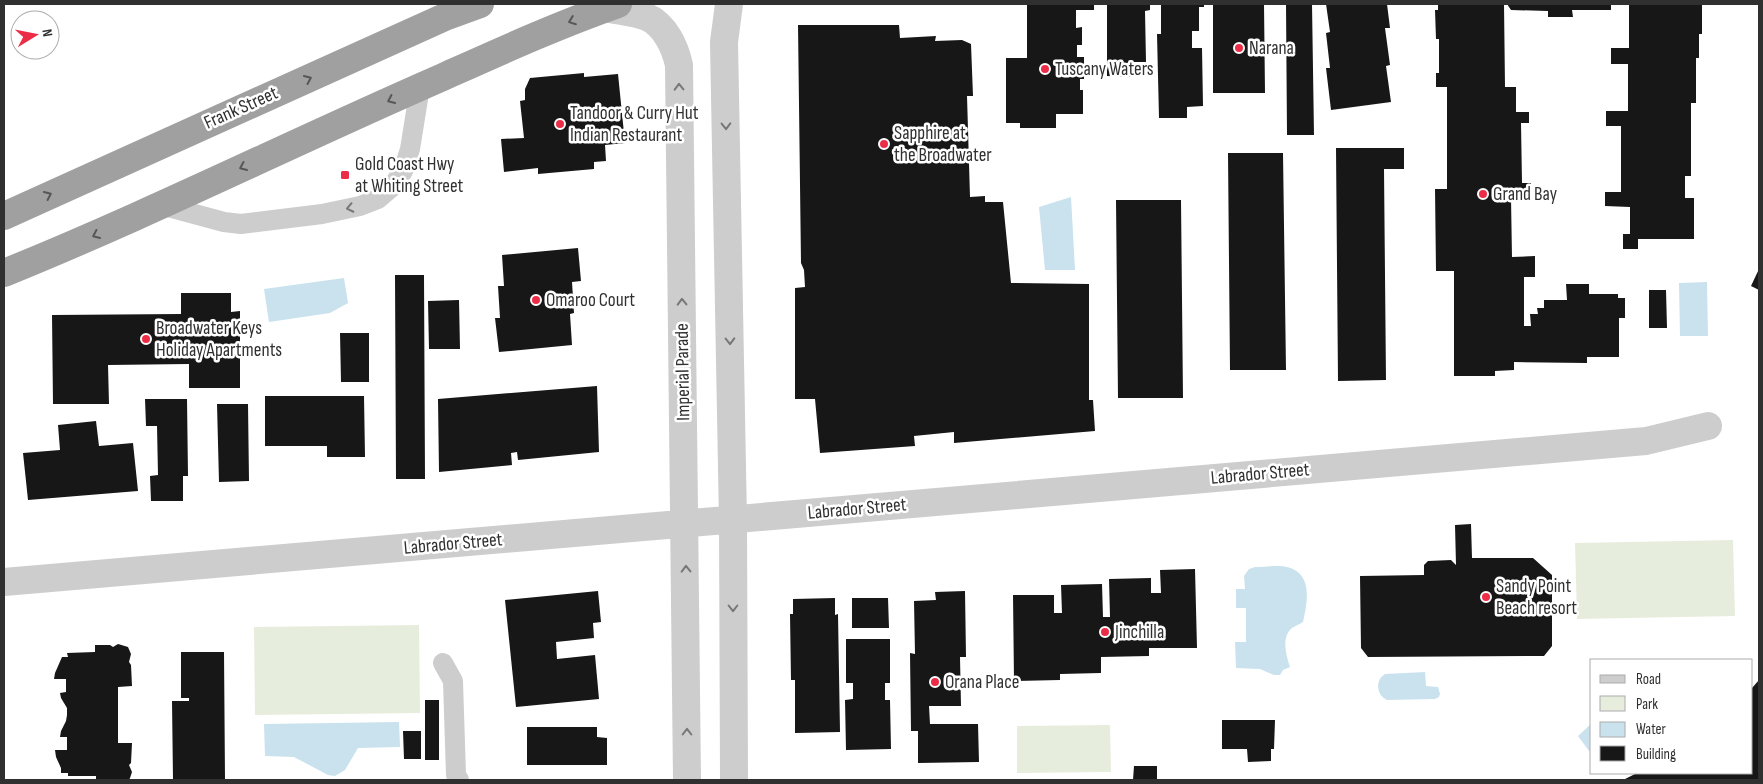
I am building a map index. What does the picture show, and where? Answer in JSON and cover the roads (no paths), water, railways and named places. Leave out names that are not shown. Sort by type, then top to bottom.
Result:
[{"type":"highway","name":"Frank Street","points":[[4,216],[438,20],[480,4]]},
{"type":"highway","points":[[4,273],[82,242],[547,30],[611,6]]},
{"type":"street","points":[[730,4],[724,42],[733,520],[734,780]]},
{"type":"street","name":"Imperial Parade","points":[[611,6],[648,18],[654,22],[670,40],[676,51],[678,65],[687,780]]},
{"type":"street","name":"Labrador Street","points":[[4,582],[1646,441],[1708,426]]},
{"type":"lane","points":[[161,205],[224,222],[241,224],[322,214],[360,206],[378,199],[392,187],[403,172],[410,149],[420,87]]},
{"type":"lane","points":[[443,662],[453,681],[456,775],[459,780]]},
{"type":"water","points":[[1071,197],[1075,270],[1045,270],[1039,207]]},
{"type":"water","points":[[344,278],[348,303],[330,313],[269,322],[264,289]]},
{"type":"water","points":[[1707,282],[1708,336],[1680,336],[1679,283]]},
{"type":"water","points":[[1255,567],[1287,567],[1296,571],[1301,576],[1307,590],[1303,622],[1292,628],[1286,636],[1286,652],[1290,667],[1283,670],[1280,675],[1274,675],[1260,669],[1236,668],[1235,642],[1246,642],[1246,608],[1236,608],[1236,589],[1245,589],[1244,576],[1249,569]]},
{"type":"water","points":[[1425,672],[1426,686],[1438,687],[1440,694],[1435,699],[1387,700],[1383,698],[1379,691],[1378,684],[1385,674]]},
{"type":"water","points":[[399,722],[400,747],[358,748],[345,770],[335,776],[328,775],[294,757],[265,756],[264,724]]},
{"type":"water","points":[[1590,725],[1590,752],[1578,736]]},
{"type":"place","name":"Narana","points":[[1239,48]]},
{"type":"place","name":"Tuscany Waters","points":[[1045,69]]},
{"type":"place","name":"Tandoor & Curry Hut Indian Restaurant","points":[[560,124]]},
{"type":"place","name":"Sapphire at the Broadwater","points":[[884,144]]},
{"type":"place","name":"Gold Coast Hwy at Whiting Street","points":[[345,175]]},
{"type":"place","name":"Grand Bay","points":[[1483,194]]},
{"type":"place","name":"Omaroo Court","points":[[536,300]]},
{"type":"place","name":"Broadwater Keys Holiday Apartments","points":[[146,339]]},
{"type":"place","name":"Sandy Point Beach resort","points":[[1486,597]]},
{"type":"place","name":"Jinchilla","points":[[1105,632]]},
{"type":"place","name":"Orana Place","points":[[935,682]]}]
